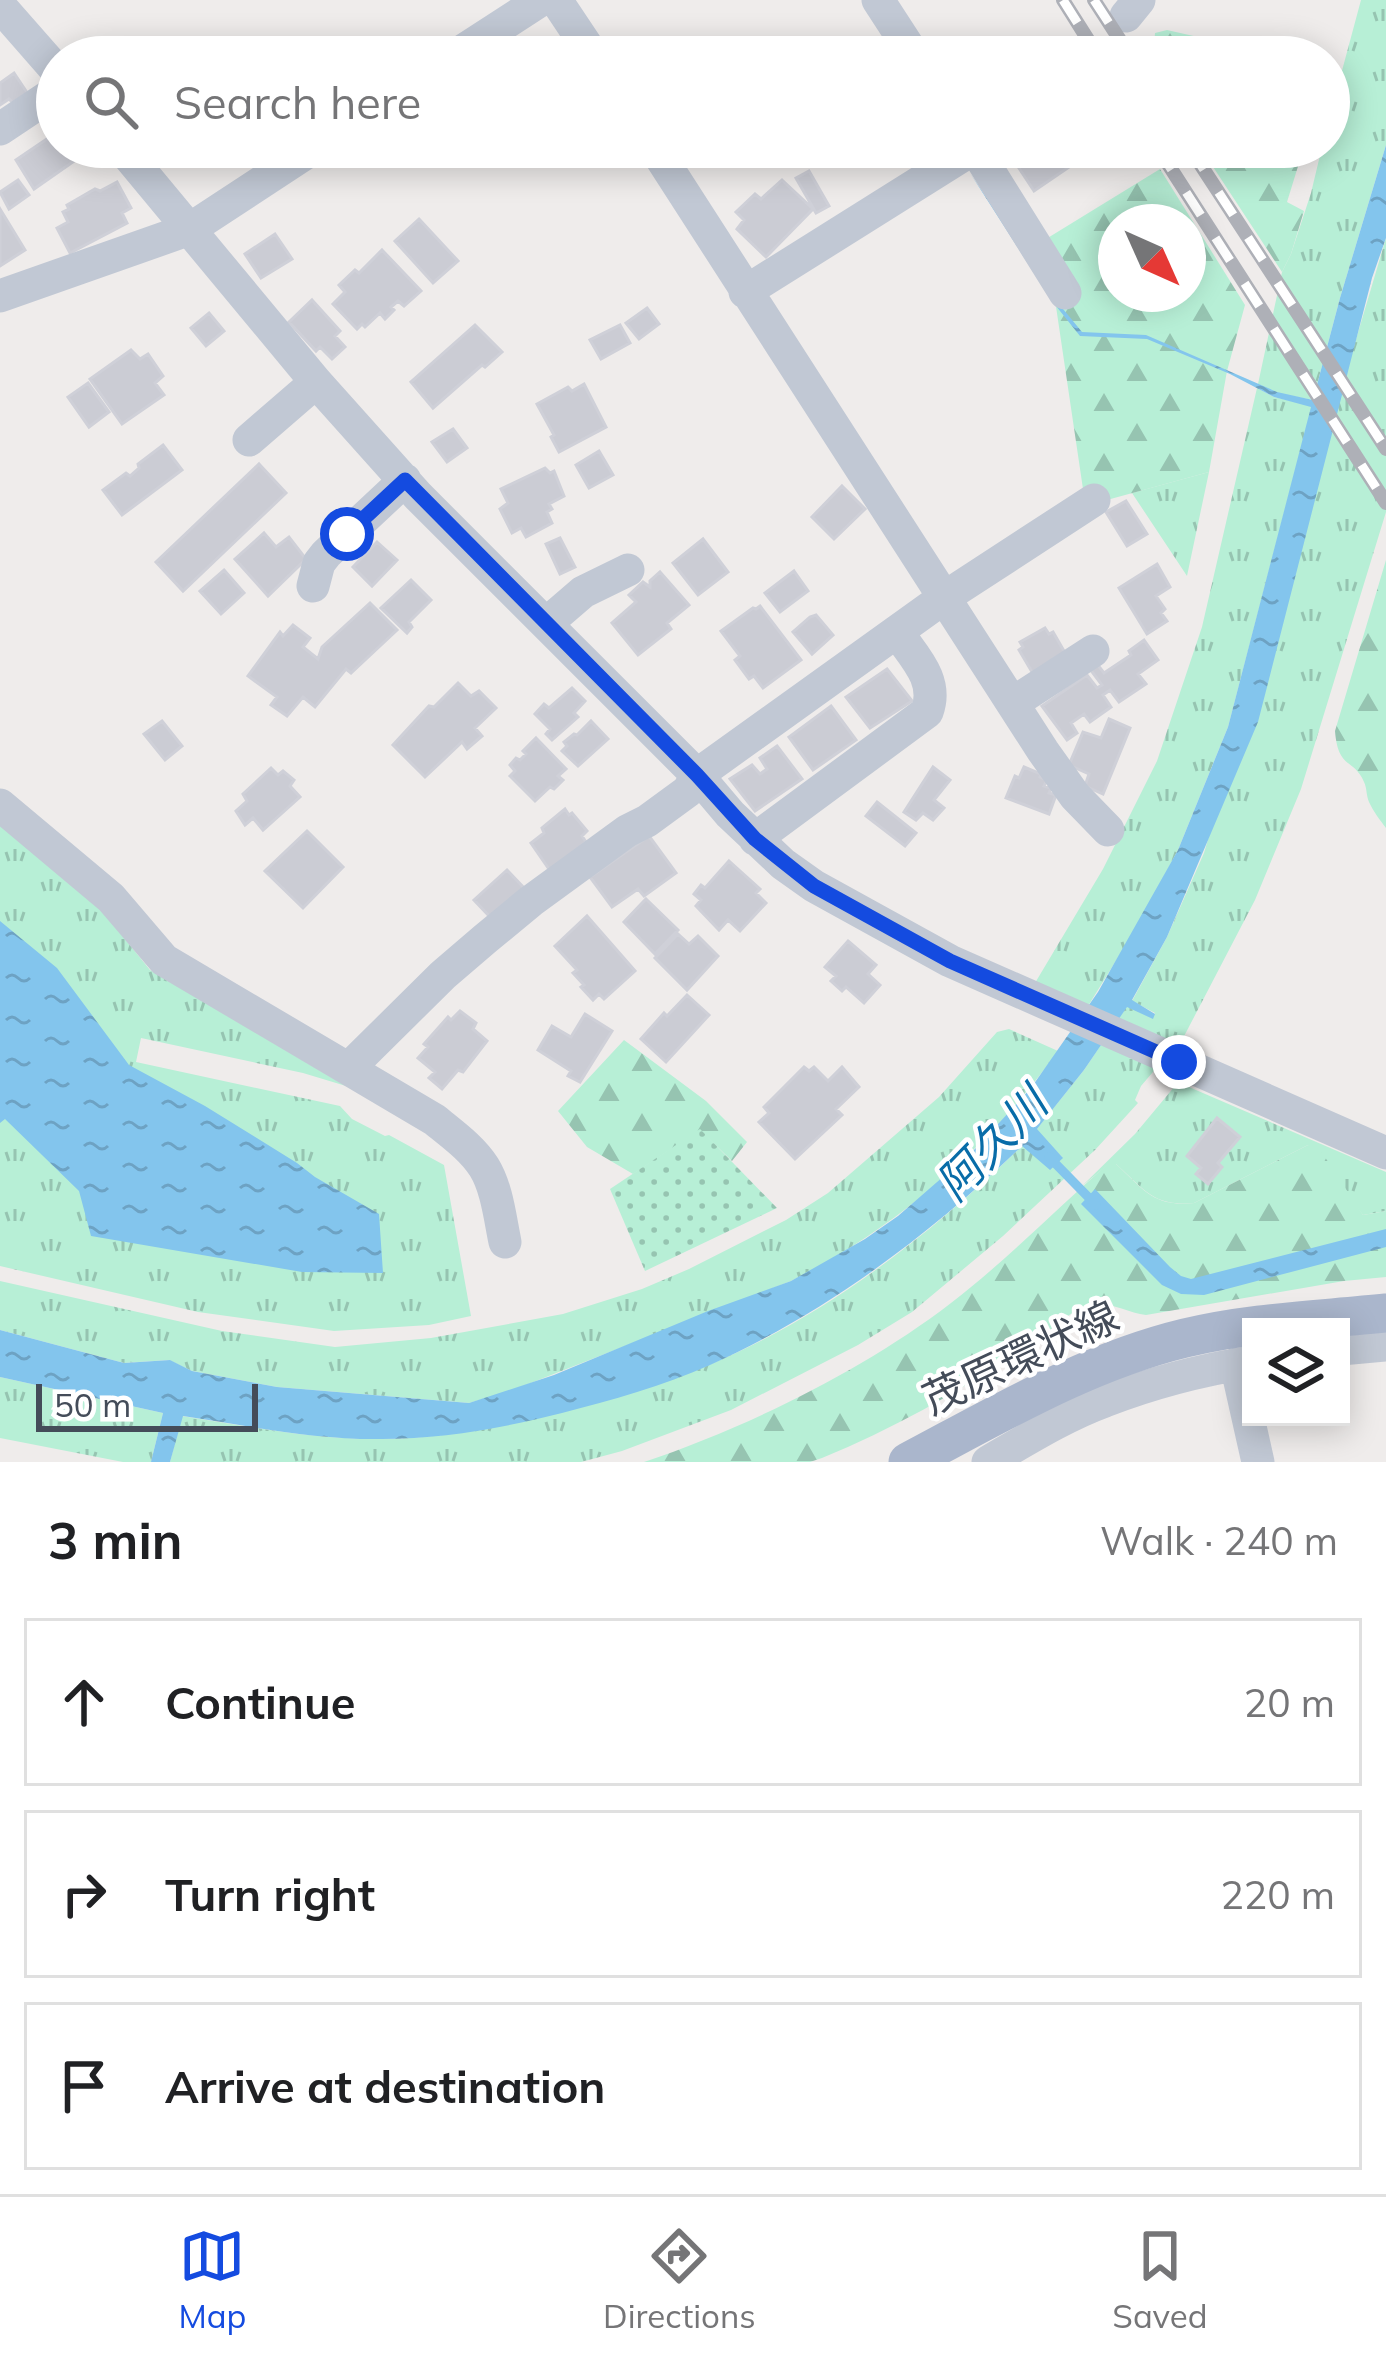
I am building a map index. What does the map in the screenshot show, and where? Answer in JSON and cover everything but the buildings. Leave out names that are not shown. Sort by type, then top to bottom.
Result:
[{"type":"main road","name":"茂原環状線","points":[[908,1462],[1060,1382],[1162,1345],[1244,1327],[1386,1312]]},
{"type":"street","points":[[486,36],[541,0]]},
{"type":"street","points":[[556,0],[580,36]]},
{"type":"street","points":[[878,0],[901,36]]},
{"type":"street","points":[[0,6],[36,46]]},
{"type":"street","points":[[0,129],[36,106]]},
{"type":"street","points":[[139,168],[316,382],[405,480],[755,839],[814,886],[950,961],[1386,1153]]},
{"type":"street","points":[[0,296],[190,229],[283,168]]},
{"type":"street","points":[[667,168],[1013,703],[1075,796],[1108,830]]},
{"type":"street","points":[[746,292],[942,168]]},
{"type":"street","points":[[988,168],[1065,293]]},
{"type":"street","points":[[249,440],[316,382]]},
{"type":"street","points":[[313,586],[326,554],[405,480]]},
{"type":"street","points":[[350,1067],[443,975],[531,901],[688,791],[697,775],[897,632],[1094,500]]},
{"type":"street","points":[[547,623],[583,592],[628,570]]},
{"type":"street","points":[[755,839],[927,712],[930,680],[897,632]]},
{"type":"street","points":[[1013,703],[1093,651]]},
{"type":"street","points":[[0,805],[112,898],[164,960],[350,1067],[435,1120],[465,1145],[486,1169],[505,1242]]},
{"type":"street","points":[[1350,1348],[1386,1346]]},
{"type":"street","points":[[988,1462],[1103,1401],[1242,1363]]},
{"type":"street","points":[[1253,1426],[1258,1462]]},
{"type":"green space","points":[[1361,0],[1386,0],[1386,145],[1313,400],[1258,384],[1282,272],[1317,168],[1350,168],[1350,41]]},
{"type":"green space","points":[[1167,30],[1194,36],[1155,36]]},
{"type":"green space","points":[[1214,168],[1298,168],[1287,202],[1304,211],[1282,272]]},
{"type":"green space","points":[[1160,169],[1182,204],[1103,204]]},
{"type":"green space","points":[[1098,207],[1098,312],[1206,312],[1206,243],[1245,305],[1227,371],[1209,472],[1096,503],[1083,489],[1046,239]]},
{"type":"green space","points":[[1386,238],[1386,512],[1301,789],[1255,900],[1180,1044],[1141,1086],[1138,1103],[1095,1150],[912,1312],[731,1410],[622,1451],[581,1462],[170,1462],[182,1416],[331,1437],[421,1437],[556,1412],[660,1383],[745,1349],[831,1300],[913,1242],[1023,1145],[1062,1157],[1036,1130],[1127,1006],[1152,1018],[1155,1013],[1132,1001],[1204,853]]},
{"type":"green space","points":[[1257,388],[1312,406],[1228,727],[1178,850],[1088,1006],[1035,983],[1103,869],[1157,761],[1202,627]]},
{"type":"green space","points":[[1209,472],[1187,576],[1132,493]]},
{"type":"green space","points":[[1386,560],[1386,828],[1360,775],[1339,752],[1335,731]]},
{"type":"green space","points":[[0,825],[104,913],[150,970],[346,1086],[141,1038],[136,1062],[340,1106],[352,1119],[444,1165],[471,1316],[429,1325],[334,1331],[198,1312],[0,1266]]},
{"type":"green space","points":[[1009,1029],[1058,1051],[1002,1120],[904,1210],[791,1281],[513,1390],[469,1403],[277,1387],[192,1371],[169,1360],[124,1363],[0,1330],[0,1281],[222,1331],[335,1347],[431,1338],[563,1314],[642,1289],[786,1220],[828,1193],[939,1097],[997,1032]]},
{"type":"green space","points":[[624,1040],[706,1101],[747,1142],[732,1161],[700,1130],[633,1174],[587,1147],[558,1111]]},
{"type":"green space","points":[[1182,1084],[1386,1172],[1386,1211],[1363,1215],[1308,1145],[1194,1203],[1159,1199],[1116,1164],[1109,1164],[1082,1186]]},
{"type":"green space","points":[[700,1129],[777,1208],[645,1271],[610,1189]]},
{"type":"green space","points":[[1308,1145],[1319,1148],[1363,1215],[1386,1211],[1386,1277],[1146,1315],[1091,1304],[954,1392],[822,1458],[810,1462],[644,1462],[764,1414],[843,1374],[917,1328],[972,1287],[1109,1163],[1159,1199],[1194,1203]]},
{"type":"green space","points":[[0,1377],[163,1413],[151,1462],[123,1462],[0,1438]]},
{"type":"water","name":"阿久川","points":[[1386,145],[1386,238],[1258,722],[1167,937],[1132,1000],[1155,1014],[1153,1019],[1127,1007],[1037,1129],[1063,1158],[1050,1170],[1022,1146],[875,1269],[753,1344],[656,1386],[495,1428],[428,1437],[357,1439],[183,1416],[170,1462],[151,1462],[163,1413],[0,1377],[0,1330],[124,1363],[170,1360],[192,1371],[277,1387],[469,1403],[554,1375],[791,1281],[898,1216],[975,1149],[1031,1088],[1098,992],[1178,850],[1228,727],[1311,407],[1274,397],[1147,339],[1080,336],[1052,301],[970,173],[1082,332],[1146,335],[1277,392],[1313,400]]},
{"type":"water","points":[[0,921],[57,968],[129,1065],[205,1106],[379,1214],[383,1273],[302,1272],[91,1236],[79,1191],[5,1119],[0,1123]]},
{"type":"water","points":[[1095,1189],[1170,1267],[1191,1279],[1386,1229],[1386,1247],[1204,1295],[1181,1294],[1162,1285],[1081,1204]]},
{"type":"waterway","points":[[1049,1157],[1096,1205]]},
{"type":"railway","points":[[1063,0],[1086,36]]},
{"type":"railway","points":[[1094,0],[1117,36]]},
{"type":"railway","points":[[1171,168],[1386,503]]},
{"type":"railway","points":[[1203,168],[1386,449]]},
{"type":"route","points":[[347,534],[405,480],[784,864],[814,886],[950,961],[1179,1062]]}]
